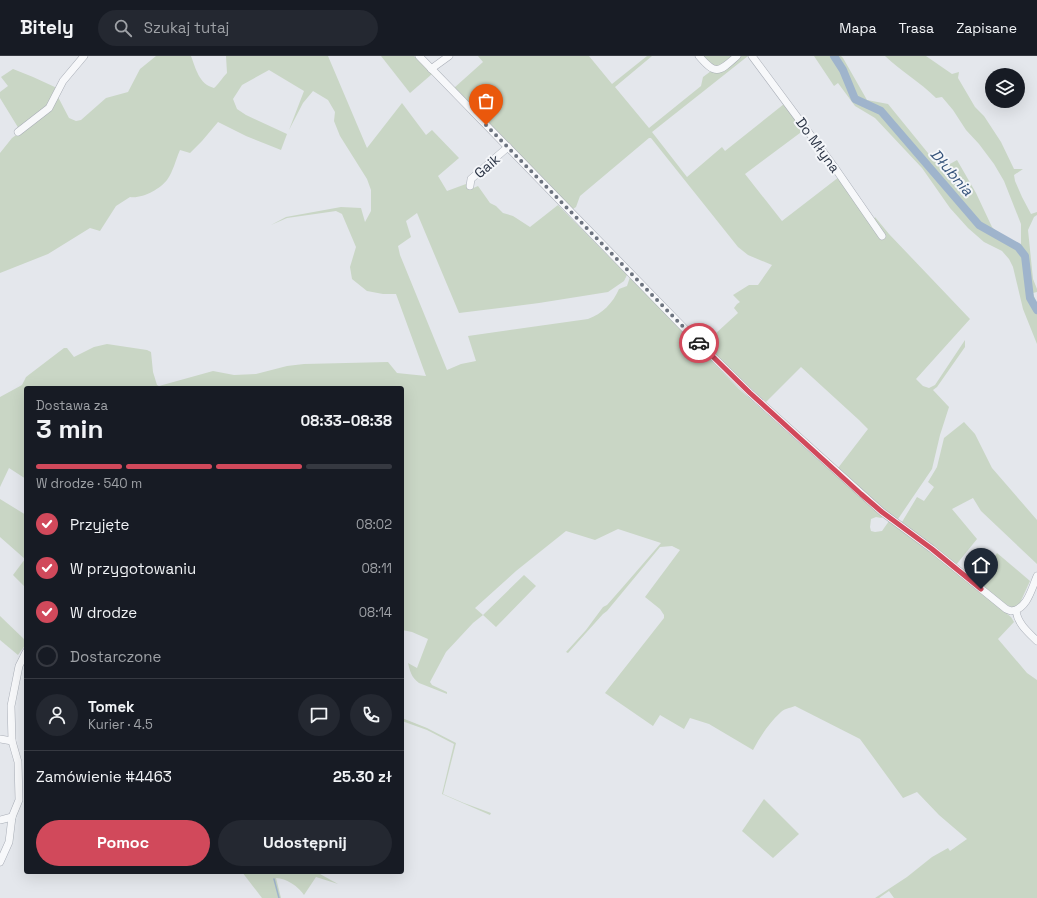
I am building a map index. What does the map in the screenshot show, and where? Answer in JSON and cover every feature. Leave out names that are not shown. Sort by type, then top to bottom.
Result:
[{"type":"street","points":[[18,132],[49,108],[63,81],[84,56]]},
{"type":"street","points":[[419,56],[678,323],[750,393],[861,494],[1006,609],[1016,611],[1024,605],[1037,576]]},
{"type":"street","points":[[431,69],[449,56]]},
{"type":"street","points":[[698,56],[707,66],[717,70],[723,68],[736,56]]},
{"type":"street","name":"Do Młyna","points":[[752,56],[835,168],[882,236]]},
{"type":"street","name":"Gaik","points":[[470,186],[471,179],[508,147]]},
{"type":"street","points":[[1016,611],[1020,624],[1037,641]]},
{"type":"street","points":[[0,862],[9,842],[12,816],[19,800],[18,762],[12,741],[11,706],[16,677],[24,656]]},
{"type":"street","points":[[0,739],[12,741]]},
{"type":"street","points":[[0,820],[12,816]]},
{"type":"green space","points":[[156,56],[191,56],[201,80],[214,88],[227,73],[226,56],[328,56],[367,148],[402,103],[426,135],[432,130],[459,158],[438,176],[447,191],[466,184],[469,190],[478,186],[490,203],[496,206],[503,213],[513,216],[530,227],[558,205],[627,275],[624,281],[608,292],[539,303],[459,313],[417,213],[406,221],[411,237],[398,246],[400,255],[447,370],[461,364],[476,361],[468,336],[588,319],[598,314],[606,307],[614,299],[619,289],[627,286],[630,277],[739,389],[841,480],[884,516],[881,518],[876,517],[871,519],[871,531],[882,531],[889,521],[947,565],[1011,617],[1014,622],[998,639],[1027,673],[1037,680],[1037,898],[894,898],[889,891],[879,898],[875,898],[907,877],[932,857],[948,848],[950,851],[967,839],[939,815],[917,792],[903,798],[860,739],[795,706],[783,710],[776,717],[765,730],[753,750],[709,724],[690,718],[684,729],[660,715],[653,726],[605,693],[664,618],[664,615],[660,609],[645,597],[680,550],[672,546],[660,547],[607,611],[568,653],[566,652],[586,630],[603,607],[607,605],[661,543],[618,529],[595,540],[566,531],[516,571],[475,608],[483,615],[473,623],[446,652],[430,682],[432,685],[447,692],[447,694],[416,681],[410,671],[408,663],[417,668],[428,639],[404,630],[404,386],[159,386],[213,371],[234,375],[256,374],[287,366],[304,364],[388,362],[397,373],[426,376],[396,294],[383,294],[367,291],[352,279],[350,267],[356,247],[342,214],[336,211],[287,218],[271,225],[286,217],[341,207],[361,208],[365,222],[371,211],[371,190],[367,179],[340,136],[334,121],[335,112],[328,100],[313,91],[303,103],[289,130],[304,91],[269,70],[242,85],[233,99],[237,109],[246,115],[287,134],[281,150],[246,136],[218,122],[190,153],[180,150],[171,173],[164,183],[150,193],[130,197],[116,206],[100,231],[90,228],[48,254],[0,273],[0,153],[12,138],[51,110],[57,95],[69,118],[76,121],[81,120],[106,98],[128,92],[140,69]]},
{"type":"green space","points":[[381,56],[414,56],[432,74],[410,93]]},
{"type":"green space","points":[[478,56],[589,56],[612,84],[647,56],[652,56],[615,87],[649,128],[701,86],[703,77],[711,71],[738,56],[748,56],[652,132],[687,177],[722,147],[725,151],[784,104],[804,130],[745,174],[782,221],[839,177],[873,220],[875,217],[889,234],[970,319],[916,379],[923,386],[929,388],[935,385],[965,340],[965,347],[937,387],[933,390],[949,407],[940,435],[932,469],[898,519],[890,514],[838,468],[868,429],[801,367],[766,402],[703,345],[738,313],[734,308],[740,302],[733,295],[749,285],[758,285],[772,265],[748,255],[738,247],[651,138],[649,138],[580,196],[576,207],[573,209],[454,88],[483,62]]},
{"type":"green space","points":[[701,56],[734,56],[717,69]]},
{"type":"green space","points":[[814,56],[841,56],[867,100],[888,104],[941,169],[957,160],[976,193],[992,227],[998,234],[1021,246],[1021,224],[1004,181],[994,164],[966,130],[953,110],[942,97],[936,98],[885,56],[926,56],[952,74],[959,72],[958,78],[975,107],[984,116],[1001,142],[1014,169],[1023,169],[1014,175],[1015,181],[1031,214],[1037,212],[1037,215],[1034,217],[1028,230],[1033,279],[1037,289],[1037,292],[1033,293],[1037,305],[1037,344],[1023,309],[1013,267],[1009,259],[1002,251],[984,242],[968,228],[950,208],[922,168],[875,118],[855,106],[838,83],[834,86]]},
{"type":"green space","points":[[13,69],[57,88],[45,108],[19,129],[0,98],[0,92],[8,86],[1,77]]},
{"type":"green space","points":[[107,344],[147,350],[151,352],[153,372],[157,385],[159,386],[24,386],[24,478],[9,468],[0,487],[0,397],[22,385],[26,377],[64,348],[67,348],[74,357],[94,347]]},
{"type":"green space","points":[[964,422],[975,434],[992,468],[1037,520],[1037,564],[981,511],[973,498],[952,509],[977,539],[956,565],[902,522],[917,497],[924,501],[934,487],[928,482],[937,467],[944,438]]},
{"type":"green space","points":[[0,499],[24,514],[24,558],[0,537]]},
{"type":"green space","points":[[997,553],[1030,581],[1019,605],[1014,608],[1007,605],[977,582]]},
{"type":"green space","points":[[24,560],[24,586],[13,575]]},
{"type":"green space","points":[[524,575],[536,586],[496,627],[483,615]]},
{"type":"green space","points":[[0,616],[24,639],[24,647],[18,655],[0,640]]},
{"type":"green space","points":[[404,719],[427,728],[456,743],[443,794],[491,813],[490,815],[442,794],[454,744],[427,730],[404,722]]},
{"type":"green space","points":[[764,799],[799,834],[773,858],[742,831]]},
{"type":"green space","points":[[244,874],[320,874],[338,884],[316,877],[304,895],[292,884],[280,878],[276,878],[281,898],[262,898]]},
{"type":"waterway","name":"Dłubnia","points":[[834,56],[843,70],[855,99],[881,111],[979,225],[1018,247],[1025,256],[1030,298],[1037,310]]},
{"type":"waterway","points":[[274,879],[279,898]]},
{"type":"way so far","points":[[486,125],[699,343]]},
{"type":"route","points":[[699,343],[750,393],[861,494],[981,589]]}]
